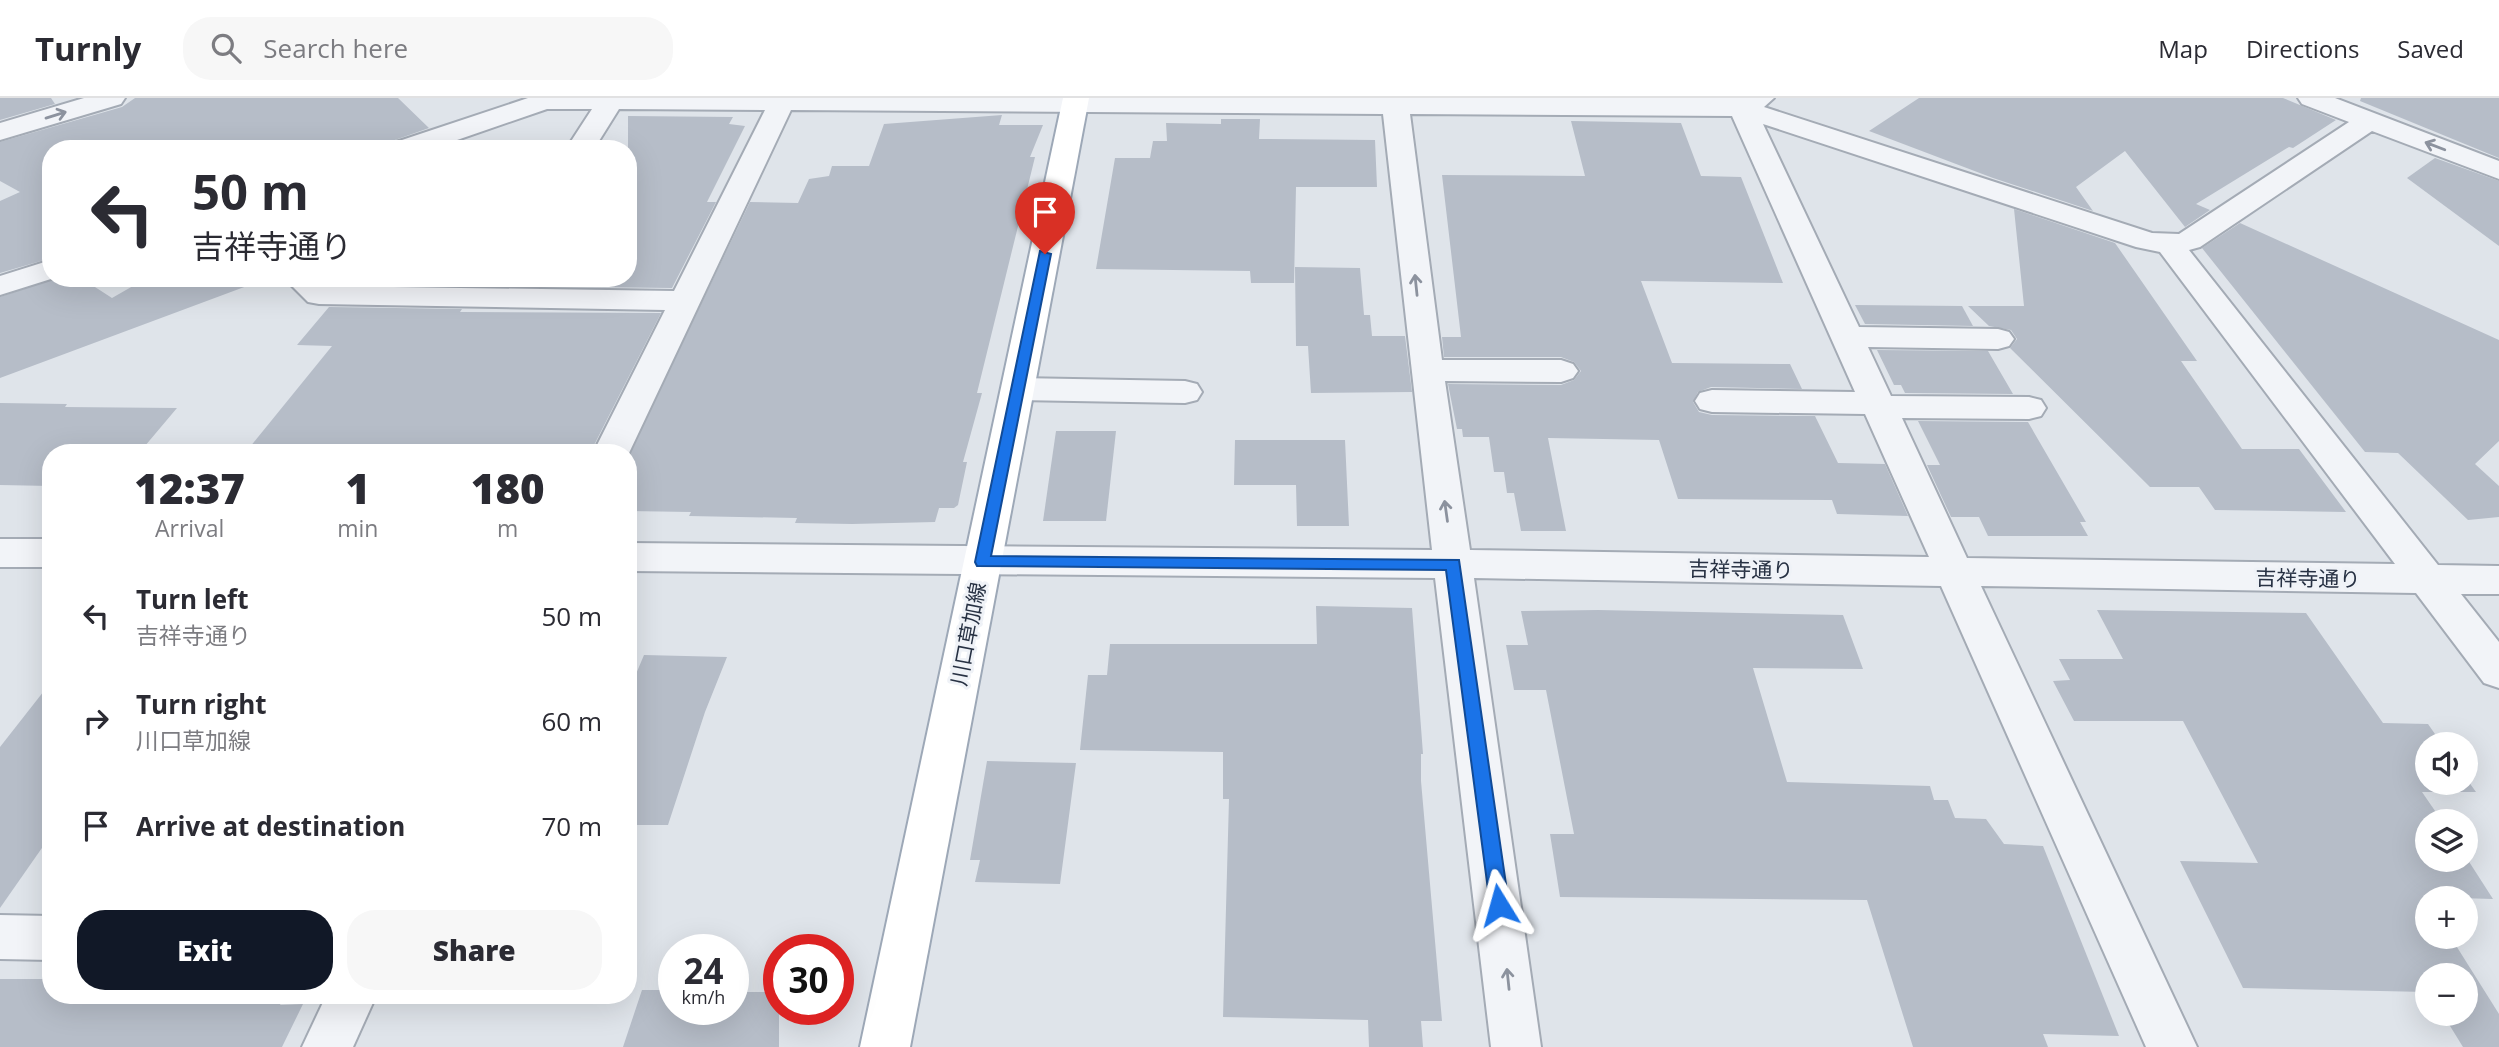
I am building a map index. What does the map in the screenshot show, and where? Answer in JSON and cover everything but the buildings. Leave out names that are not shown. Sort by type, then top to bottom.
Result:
[{"type":"main road","name":"川口草加線","points":[[885,1047],[1076,101]]},
{"type":"street","points":[[0,132],[112,98]]},
{"type":"street","points":[[2311,98],[2499,171]]},
{"type":"street","points":[[429,140],[544,99],[1752,103],[2147,241],[2170,245],[2189,241],[2369,121]]},
{"type":"street","points":[[615,444],[783,99]]},
{"type":"street","points":[[586,140],[611,101]]},
{"type":"street","points":[[1395,102],[1427,370],[1516,1047]]},
{"type":"street","points":[[1752,103],[1845,337],[2172,1047]]},
{"type":"street","points":[[2170,245],[2499,672]]},
{"type":"street","points":[[0,286],[42,272]]},
{"type":"street","points":[[310,287],[319,295],[491,288],[686,301]]},
{"type":"street","points":[[1845,337],[1998,340]]},
{"type":"street","points":[[1427,370],[1561,371]]},
{"type":"street","points":[[1018,389],[1185,392]]},
{"type":"street","points":[[1712,401],[2029,408]]},
{"type":"street","points":[[0,553],[42,553]]},
{"type":"street","name":"吉祥寺通り","points":[[637,557],[1453,564],[2499,580]]},
{"type":"street","points":[[0,937],[42,938]]},
{"type":"street","points":[[327,1047],[348,1004]]},
{"type":"route","points":[[1045,254],[982,562],[1453,564],[1499,905]]}]
